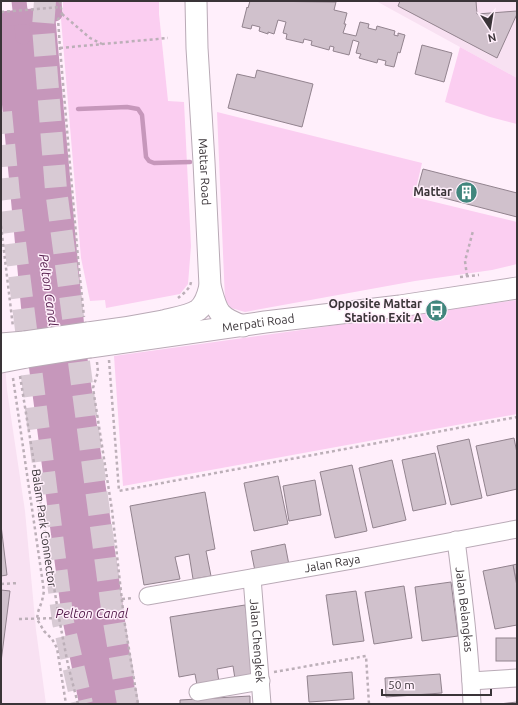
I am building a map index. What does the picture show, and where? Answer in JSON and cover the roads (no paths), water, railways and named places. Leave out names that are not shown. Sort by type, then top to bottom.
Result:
[{"type":"street","name":"Mattar Road","points":[[196,1],[197,48],[210,286],[214,301],[222,316],[229,321],[243,326]]},
{"type":"street","name":"Merpati Road","points":[[95,342],[149,324],[180,317],[198,310],[207,299],[210,286]]},
{"type":"street","name":"Merpati Road","points":[[14,354],[95,342],[243,326],[400,306],[517,288]]},
{"type":"street","name":"Jalan Raya","points":[[148,596],[517,529]]},
{"type":"street","name":"Jalan Belangkas","points":[[456,540],[464,599],[472,704]]},
{"type":"street","name":"Jalan Chengkek","points":[[252,578],[262,704]]},
{"type":"street","points":[[198,692],[260,678]]},
{"type":"street","points":[[471,681],[517,678]]},
{"type":"water","name":"Pelton Canal","points":[[55,14],[88,363],[137,704],[79,704],[62,618],[21,307],[1,94],[1,19]]},
{"type":"waterway","name":"Pelton Canal","points":[[19,1],[23,37]]},
{"type":"waterway","name":"Pelton Canal","points":[[1,19],[55,14],[54,1]]},
{"type":"waterway","points":[[78,109],[127,107],[138,109],[142,115],[146,157],[149,161],[154,163],[190,162]]},
{"type":"tunnel","points":[[45,1],[43,27],[56,190],[113,616],[128,704]]},
{"type":"tunnel","points":[[1,112],[9,195],[63,622],[82,704]]},
{"type":"place","name":"Mattar","points":[[467,192]]},
{"type":"place","name":"Opposite Mattar Station Exit A","points":[[437,311]]}]
